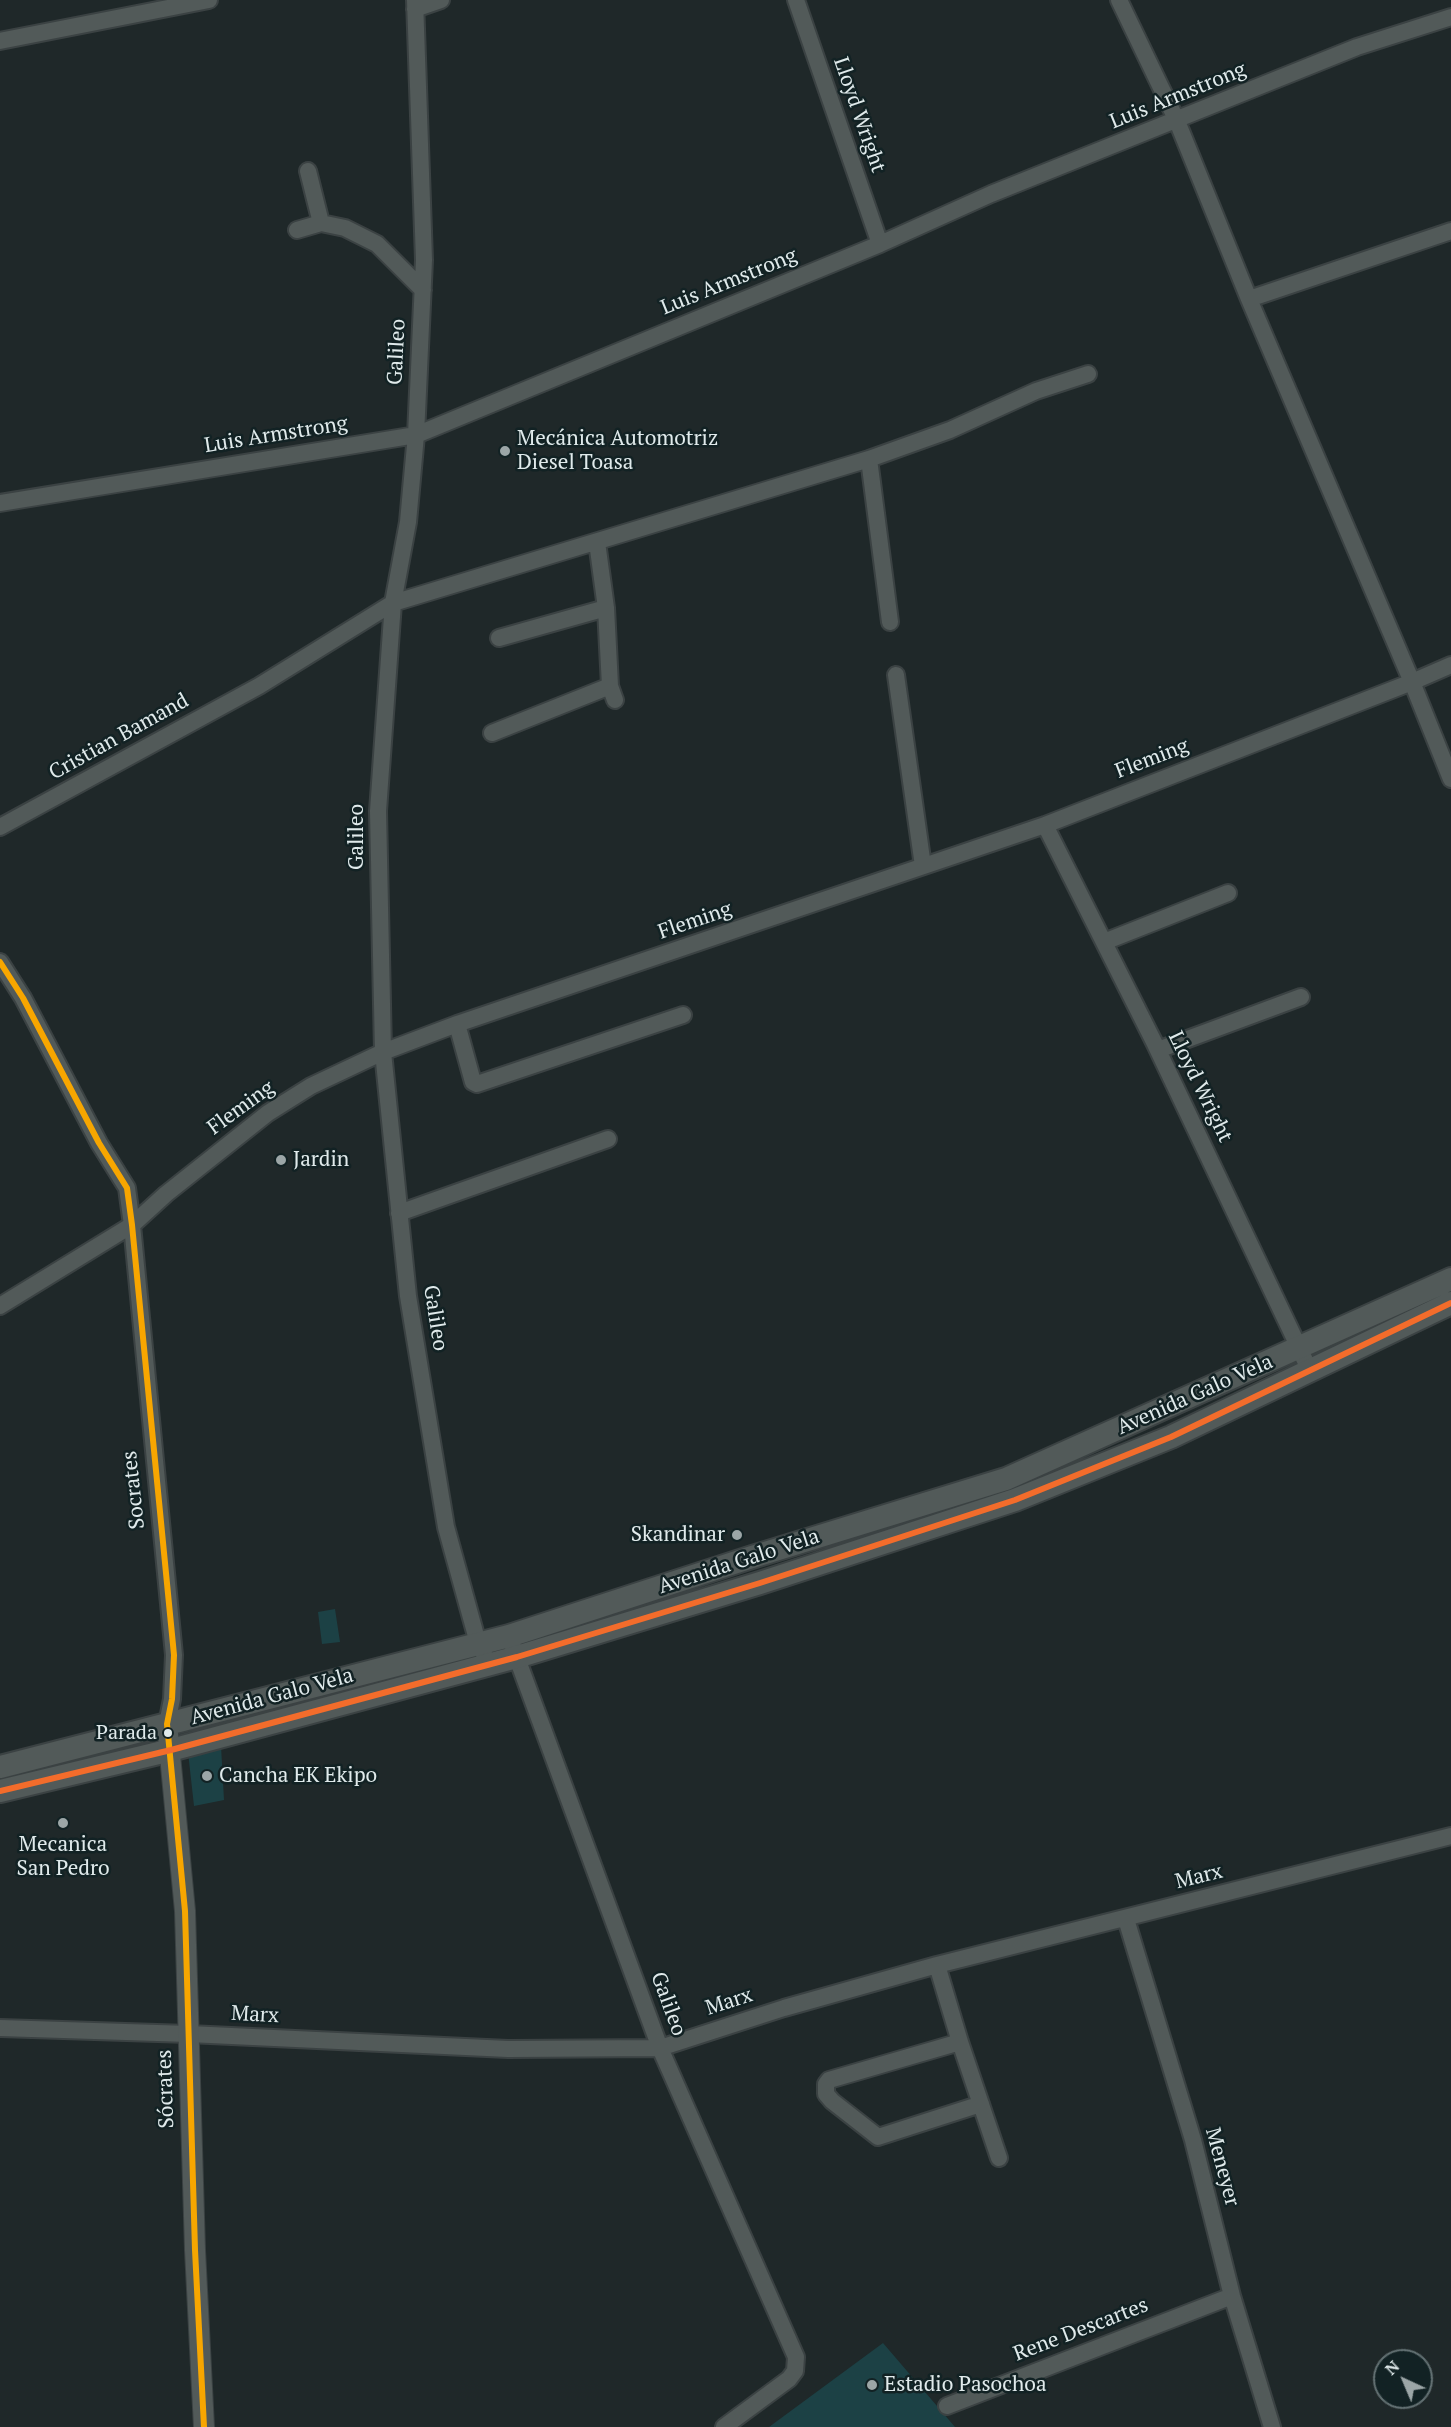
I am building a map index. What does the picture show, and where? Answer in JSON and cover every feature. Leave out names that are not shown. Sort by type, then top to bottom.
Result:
[{"type":"main road","name":"Avenida Galo Vela","points":[[0,1791],[171,1750],[489,1665],[513,1646],[752,1557],[1006,1479],[1451,1279]]},
{"type":"main road","name":"Avenida Galo Vela","points":[[0,1767],[478,1643],[513,1646],[760,1582],[1015,1500],[1171,1437],[1451,1303]]},
{"type":"main road","points":[[1006,1479],[1015,1500]]},
{"type":"main road","points":[[752,1557],[760,1582]]},
{"type":"street","points":[[0,41],[209,0]]},
{"type":"street","points":[[415,5],[441,0]]},
{"type":"street","name":"Lloyd Wright","points":[[796,0],[880,244]]},
{"type":"street","points":[[1119,0],[1177,121],[1249,299],[1451,779]]},
{"type":"street","name":"Galileo","points":[[415,5],[424,260],[416,435],[408,522],[393,603],[378,811],[383,1052],[408,1296],[446,1527],[478,1643],[489,1665]]},
{"type":"street","name":"Luis Armstrong","points":[[0,503],[416,435],[880,244],[992,194],[1358,47],[1451,17]]},
{"type":"street","points":[[308,171],[321,223]]},
{"type":"street","points":[[297,230],[321,223],[345,228],[377,244],[423,290]]},
{"type":"street","points":[[1249,299],[1451,231]]},
{"type":"street","name":"Cristian Bamand","points":[[0,827],[259,686],[393,603],[869,459],[950,430],[1036,392],[1088,374]]},
{"type":"street","points":[[869,459],[890,622]]},
{"type":"street","points":[[492,733],[613,693],[606,608],[597,542]]},
{"type":"street","points":[[499,638],[606,608]]},
{"type":"street","name":"Fleming","points":[[0,1306],[132,1225],[166,1194],[268,1113],[311,1086],[383,1052],[457,1024],[1045,825],[1412,682],[1451,664]]},
{"type":"street","points":[[896,675],[923,866]]},
{"type":"street","name":"Lloyd Wright","points":[[1045,825],[1158,1050],[1310,1371]]},
{"type":"street","points":[[1104,942],[1228,893]]},
{"type":"street","name":"Socrates","points":[[0,962],[23,998],[99,1143],[127,1188],[174,1655],[172,1699],[167,1724],[171,1750]]},
{"type":"street","points":[[1158,1050],[1301,997]]},
{"type":"street","points":[[457,1024],[473,1082],[477,1083],[683,1015]]},
{"type":"street","points":[[399,1213],[608,1139]]},
{"type":"street","name":"Galileo","points":[[513,1646],[660,2048],[796,2357],[795,2371],[789,2379],[724,2427]]},
{"type":"street","name":"Sócrates","points":[[171,1750],[185,1911],[195,2250],[204,2427]]},
{"type":"street","name":"Marx","points":[[0,2028],[189,2034],[508,2049],[660,2048],[784,2008],[937,1965],[1451,1836]]},
{"type":"street","name":"Meneyer","points":[[1126,1919],[1193,2140],[1232,2296],[1272,2427]]},
{"type":"street","points":[[937,1965],[999,2158]]},
{"type":"street","points":[[960,2042],[829,2080],[826,2084],[826,2094],[878,2137],[981,2104]]},
{"type":"street","name":"Rene Descartes","points":[[947,2406],[1232,2296]]},
{"type":"shaded area","points":[[335,1609],[340,1642],[322,1644],[318,1612]]},
{"type":"shaded area","name":"Cancha EK Ekipo","points":[[221,1746],[224,1800],[194,1806],[188,1752]]},
{"type":"shaded area","name":"Estadio Pasochoa","points":[[883,2343],[955,2427],[769,2427]]},
{"type":"transit line","points":[[0,962],[23,998],[99,1143],[127,1188],[174,1655],[172,1699],[167,1724],[185,1911],[195,2250],[204,2427]]},
{"type":"transit line","points":[[0,1791],[171,1750],[517,1657],[760,1583],[1015,1500],[1171,1437],[1451,1303]]},
{"type":"place","name":"Mecánica Automotriz Diesel Toasa","points":[[505,451]]},
{"type":"place","name":"Jardin","points":[[281,1160]]},
{"type":"place","name":"Skandinar","points":[[737,1535]]},
{"type":"place","name":"Parada","points":[[168,1733]]},
{"type":"place","name":"Cancha EK Ekipo","points":[[207,1776]]},
{"type":"place","name":"Mecanica San Pedro","points":[[63,1823]]},
{"type":"place","name":"Estadio Pasochoa","points":[[872,2385]]}]
